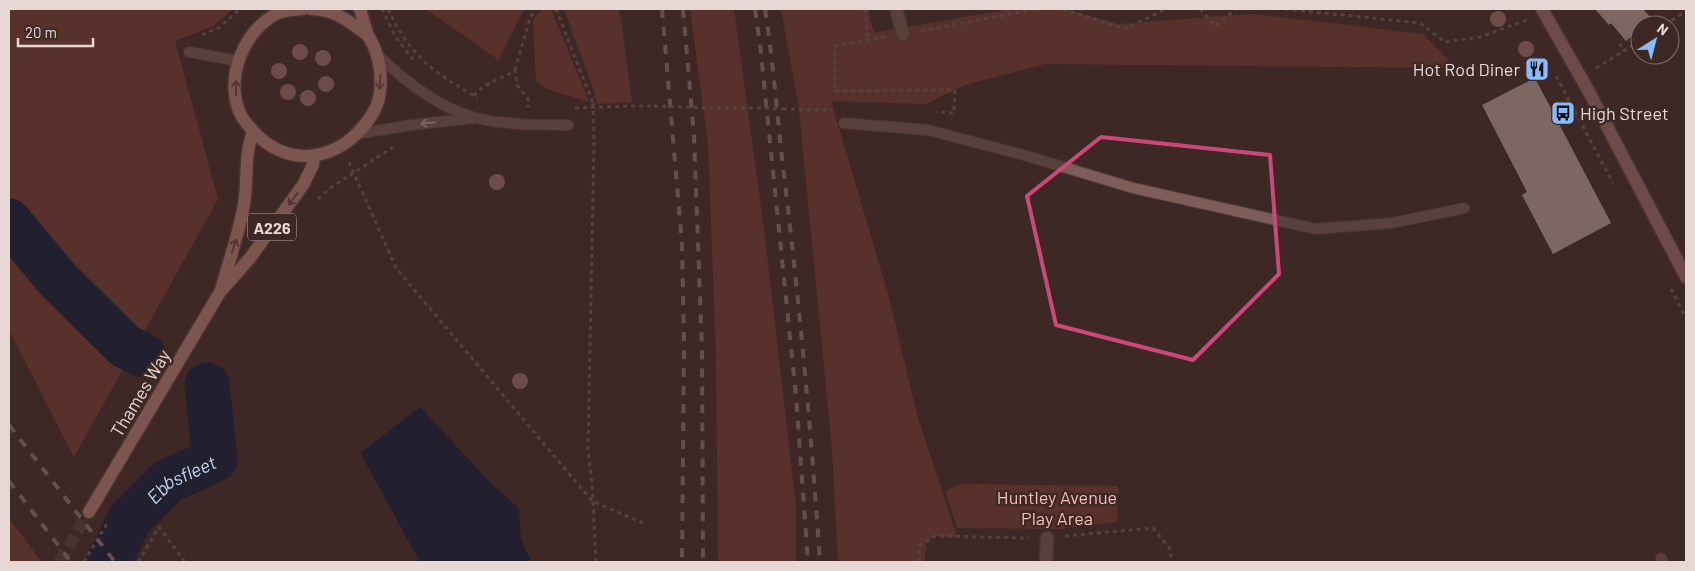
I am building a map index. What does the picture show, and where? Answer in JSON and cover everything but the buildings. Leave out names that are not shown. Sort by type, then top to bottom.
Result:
[{"type":"main road","points":[[303,9],[277,11],[254,31],[238,61],[235,92],[239,112],[253,132],[266,144],[296,156],[325,154],[342,145],[357,134],[375,111],[378,102],[381,71],[377,54],[368,36],[360,9]]},
{"type":"main road","points":[[311,9],[322,9],[342,16],[368,36]]},
{"type":"main road","points":[[1544,11],[1588,90],[1686,277]]},
{"type":"main road","name":"Thames Way","points":[[220,292],[240,224],[244,201],[247,152],[253,132]]},
{"type":"main road","name":"Thames Way","points":[[89,512],[220,292],[250,258],[303,185],[310,172],[314,156]]},
{"type":"street","points":[[896,9],[903,34]]},
{"type":"street","points":[[1046,562],[1047,538]]},
{"type":"lane","points":[[189,52],[238,61]]},
{"type":"lane","points":[[377,54],[415,88],[448,107],[476,118]]},
{"type":"lane","points":[[357,134],[411,125],[476,118],[516,123],[568,126]]},
{"type":"lane","points":[[844,123],[928,130],[1027,156],[1133,188],[1316,229],[1392,223],[1464,208]]},
{"type":"path","points":[[199,36],[220,28],[240,9]]},
{"type":"path","points":[[382,9],[395,36],[421,68]]},
{"type":"path","points":[[388,9],[404,38],[423,61],[448,82],[474,96],[481,102],[471,100]]},
{"type":"path","points":[[527,110],[528,99],[517,85],[514,70],[530,18],[536,9]]},
{"type":"path","points":[[556,9],[593,104],[594,142],[588,450],[592,483],[596,562]]},
{"type":"path","points":[[866,9],[868,40]]},
{"type":"path","points":[[935,112],[954,113],[955,90],[836,91],[835,46],[1036,9]]},
{"type":"path","points":[[1063,9],[1125,29],[1166,9]]},
{"type":"path","points":[[1200,9],[1215,26],[1236,9]]},
{"type":"path","points":[[1285,9],[1420,23],[1445,42],[1480,37],[1544,11]]},
{"type":"path","points":[[1619,44],[1626,49]]},
{"type":"path","points":[[1595,68],[1630,47]]},
{"type":"path","points":[[474,96],[484,85],[505,77],[514,70]]},
{"type":"path","points":[[654,106],[838,110]]},
{"type":"path","points":[[317,200],[329,189],[353,173],[393,147],[401,144]]},
{"type":"path","points":[[342,145],[396,268],[592,501],[643,522]]},
{"type":"path","points":[[84,562],[108,521]]},
{"type":"path","points":[[138,562],[158,527],[185,562]]},
{"type":"path","points":[[919,562],[920,546],[935,536]]},
{"type":"highlighted area","points":[[1101,137],[1270,155],[1279,274],[1193,360],[1056,325],[1027,196]]},
{"type":"green space","points":[[9,9],[233,9],[213,26],[175,41],[218,199],[74,457],[9,330]]},
{"type":"green space","points":[[426,9],[526,9],[520,16],[499,60]]},
{"type":"green space","points":[[544,9],[551,9],[589,102],[547,89],[536,81],[533,22],[538,13]]},
{"type":"green space","points":[[564,9],[618,9],[632,102],[597,104]]},
{"type":"green space","points":[[690,9],[734,9],[765,237],[796,506],[796,562],[718,562],[716,354],[708,143]]},
{"type":"green space","points":[[781,9],[868,9],[874,33],[1010,9],[1064,9],[1118,24],[1252,14],[1423,34],[1456,68],[1045,64],[965,85],[926,104],[831,101],[888,294],[918,418],[957,537],[935,536],[926,543],[925,562],[838,562],[832,449],[799,109]]},
{"type":"green space","name":"Huntley Avenue Play Area","points":[[960,484],[1118,486],[1117,522],[1058,529],[957,528],[945,491]]},
{"type":"green space","points":[[9,519],[42,562],[9,562]]},
{"type":"water","points":[[420,407],[490,482],[519,508],[521,539],[531,562],[420,562],[360,453]]},
{"type":"waterway","name":"Ebbsfleet","points":[[9,221],[59,281],[125,346],[143,355]]},
{"type":"waterway","name":"Ebbsfleet","points":[[109,562],[130,519],[168,481],[215,460],[207,385]]},
{"type":"tunnel","points":[[59,562],[89,512]]},
{"type":"railway","points":[[662,9],[682,244],[684,345],[682,562]]},
{"type":"railway","points":[[683,9],[694,136],[702,350],[703,562]]},
{"type":"railway","points":[[755,9],[796,396],[808,562]]},
{"type":"railway","points":[[765,9],[773,68],[809,414],[820,562]]},
{"type":"railway","points":[[9,425],[115,562]]},
{"type":"railway","points":[[9,481],[71,562]]},
{"type":"place","name":"Hot Rod Diner","points":[[1537,69]]},
{"type":"place","name":"High Street","points":[[1563,113]]}]
